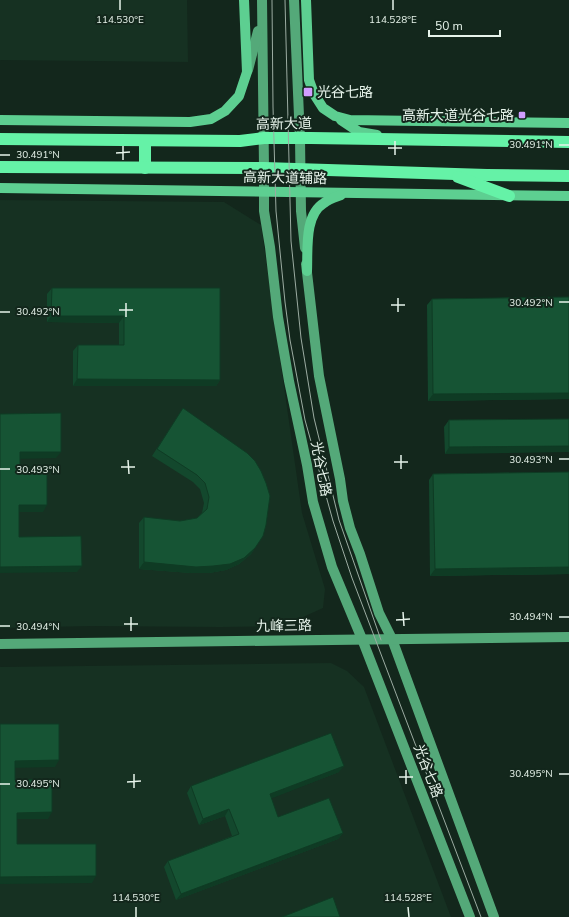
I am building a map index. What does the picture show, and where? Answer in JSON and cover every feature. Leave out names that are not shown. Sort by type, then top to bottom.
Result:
[{"type":"highway","name":"高新大道","points":[[0,139],[240,141],[264,138],[569,142]]},
{"type":"highway","points":[[145,140],[145,168]]},
{"type":"highway","points":[[0,167],[264,168],[569,176]]},
{"type":"highway","points":[[448,174],[509,196]]},
{"type":"main road","points":[[0,120],[190,122],[211,119],[225,111],[239,96],[247,72],[244,0]]},
{"type":"main road","points":[[306,0],[309,80],[314,94],[323,108],[359,132],[397,140]]},
{"type":"main road","points":[[335,116],[350,120],[569,123]]},
{"type":"main road","name":"高新大道辅路","points":[[0,188],[569,196]]},
{"type":"main road","points":[[307,271],[310,226],[313,214],[323,203],[344,193]]},
{"type":"street","name":"光谷七路","points":[[262,0],[264,211],[270,247],[278,317],[313,502],[332,567],[362,639],[470,917]]},
{"type":"street","name":"光谷七路","points":[[295,3],[301,211],[319,376],[340,479],[343,501],[350,528],[363,560],[379,613],[392,638],[494,917]]},
{"type":"street","points":[[247,72],[262,17]]},
{"type":"street","points":[[296,56],[300,76],[314,94]]},
{"type":"street","name":"九峰三路","points":[[0,644],[569,637]]},
{"type":"shaded area","points":[[0,0],[187,0],[188,62],[0,60]]},
{"type":"shaded area","points":[[0,200],[224,202],[261,225],[302,513],[325,589],[323,608],[283,626],[91,626],[0,628]]},
{"type":"shaded area","points":[[331,663],[347,671],[364,687],[451,917],[0,917],[0,667]]},
{"type":"building","points":[[52,288],[220,288],[220,380],[77,379],[78,345],[124,345],[124,316],[51,316]]},
{"type":"building","points":[[569,297],[569,393],[433,394],[432,299]]},
{"type":"building","points":[[183,408],[247,453],[255,461],[261,471],[270,496],[263,536],[255,548],[244,558],[230,564],[196,567],[144,562],[144,517],[180,521],[197,518],[207,509],[209,497],[205,483],[197,475],[157,449]]},
{"type":"building","points":[[61,413],[61,452],[20,452],[20,474],[47,474],[47,505],[19,505],[19,537],[81,536],[82,566],[0,567],[0,414]]},
{"type":"building","points":[[569,419],[569,446],[449,447],[449,420]]},
{"type":"building","points":[[569,472],[569,567],[435,569],[433,474]]},
{"type":"building","points":[[0,724],[59,724],[59,760],[15,761],[15,780],[52,779],[52,812],[17,813],[17,844],[96,844],[96,876],[0,877]]},
{"type":"building","points":[[331,733],[344,766],[270,794],[278,817],[329,798],[343,833],[181,894],[168,861],[239,834],[229,809],[203,819],[191,786]]},
{"type":"building","points":[[333,897],[340,917],[282,917]]},
{"type":"tram line","points":[[272,0],[276,211],[290,340],[305,420],[333,521],[352,578],[481,917]]},
{"type":"tram line","points":[[285,0],[291,241],[301,338],[314,418],[339,520],[381,640]]},
{"type":"place","name":"光谷七路","points":[[308,92]]},
{"type":"place","name":"高新大道光谷七路","points":[[522,115]]}]
